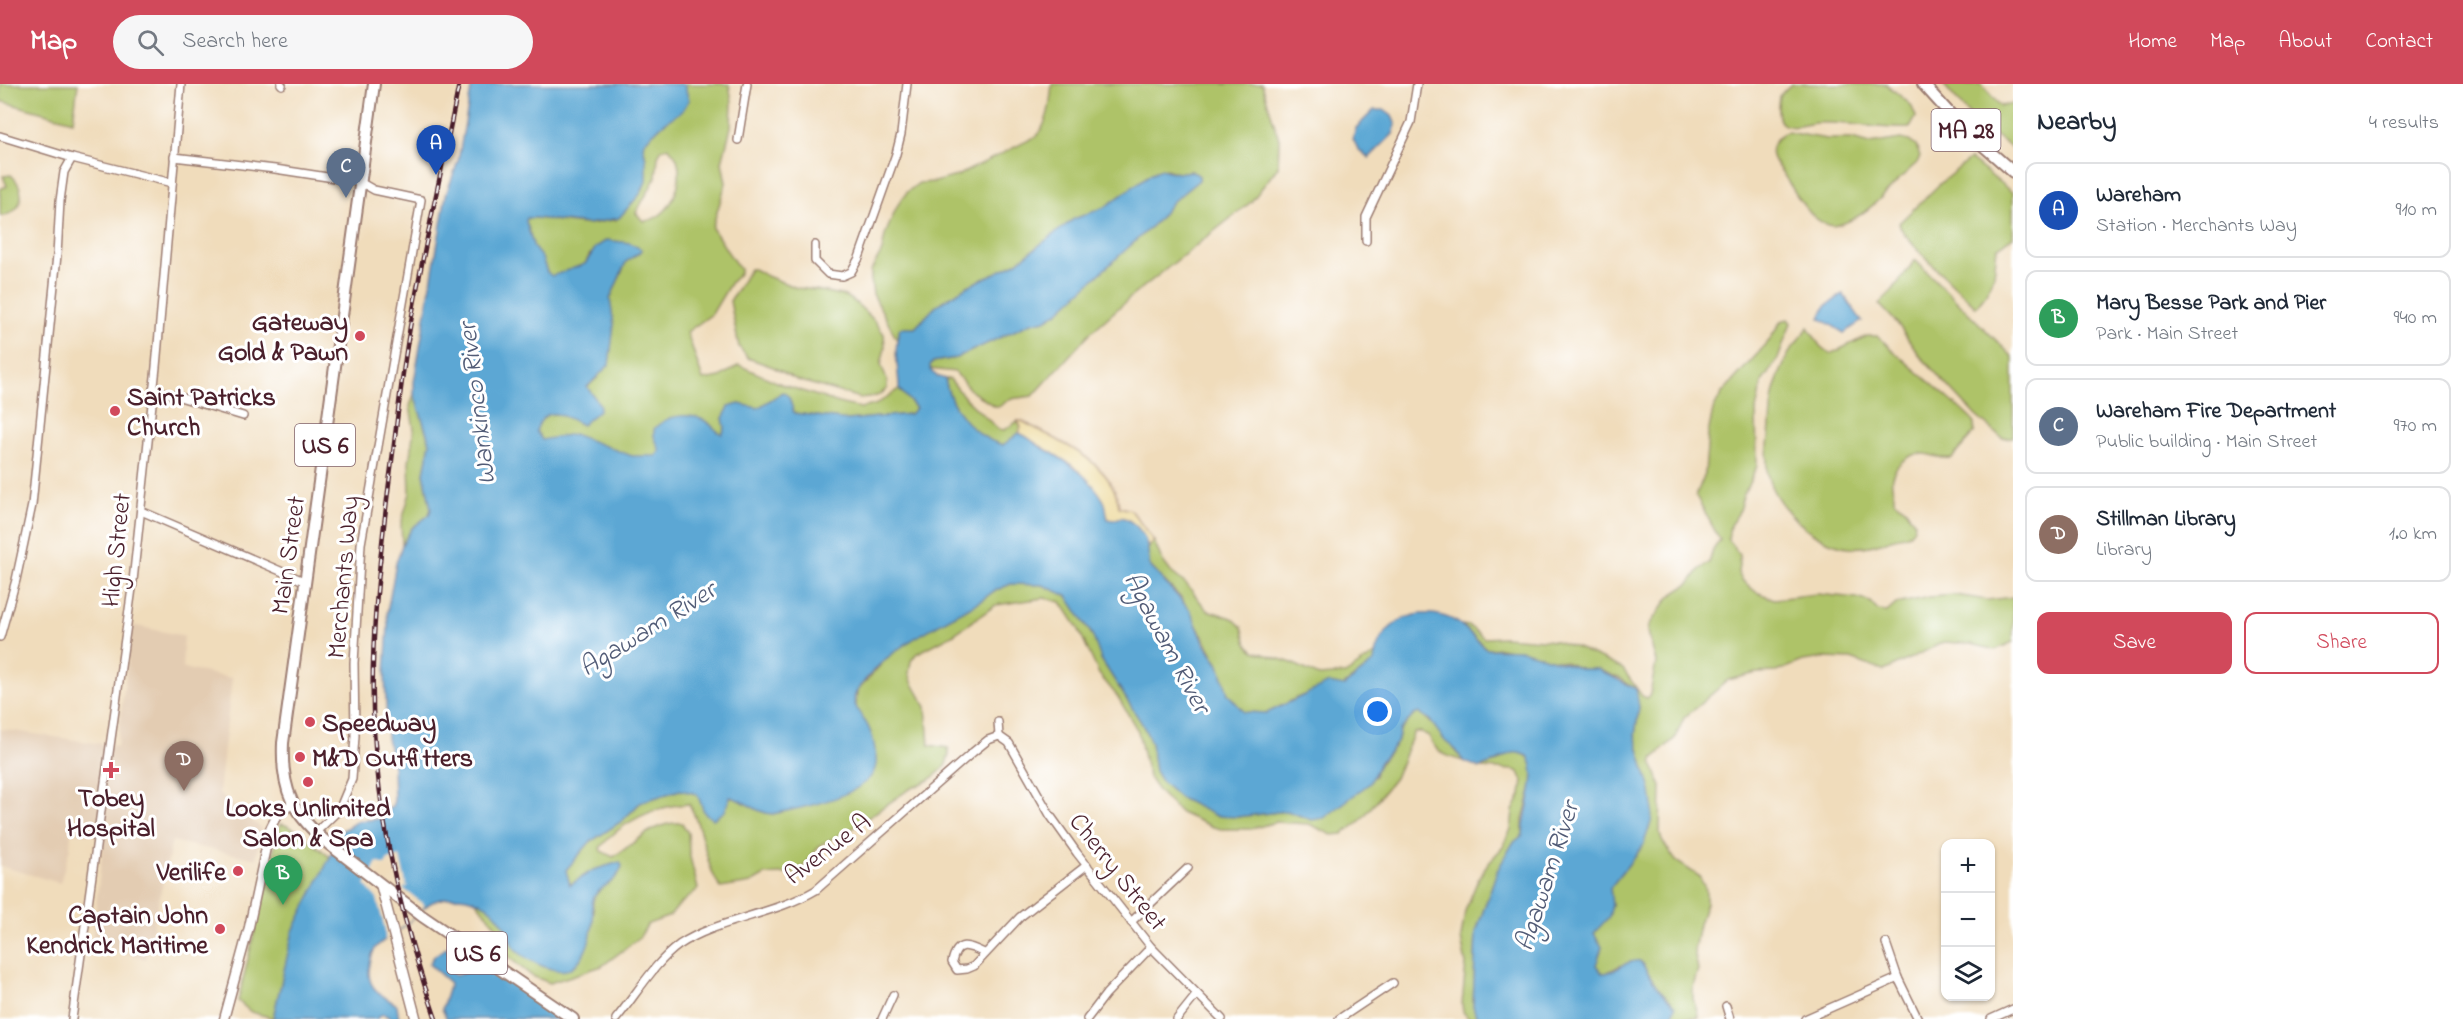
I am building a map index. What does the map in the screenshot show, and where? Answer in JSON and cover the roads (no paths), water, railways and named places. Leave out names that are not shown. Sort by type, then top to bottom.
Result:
[{"type":"main road","name":"Main Street","points":[[292,804],[283,780],[283,743],[374,84]]},
{"type":"main road","name":"MA 28","points":[[1923,84],[1961,126],[2013,172]]},
{"type":"main road","name":"US 6","points":[[292,804],[315,833],[381,886],[573,1019]]},
{"type":"main road","points":[[381,886],[416,1019]]},
{"type":"street","name":"High Street","points":[[72,1019],[126,637],[141,512],[181,84]]},
{"type":"street","points":[[738,140],[747,84]]},
{"type":"street","points":[[815,245],[815,261],[828,274],[842,276],[854,268],[864,247],[899,144],[907,84]]},
{"type":"street","points":[[1366,241],[1366,217],[1411,122],[1417,84]]},
{"type":"street","points":[[0,136],[72,158],[172,183]]},
{"type":"street","points":[[174,157],[360,182]]},
{"type":"street","points":[[0,637],[16,580],[30,516],[57,255],[60,201],[64,172],[72,158]]},
{"type":"street","name":"Merchants Way","points":[[315,833],[339,810],[352,779],[355,736],[354,663],[360,553],[421,200],[374,190],[360,182]]},
{"type":"street","points":[[153,389],[243,416]]},
{"type":"street","points":[[141,512],[306,582]]},
{"type":"street","points":[[998,722],[999,736]]},
{"type":"street","name":"Cherry Street","points":[[999,736],[1009,743],[1056,824],[1131,922],[1151,947],[1222,1019]]},
{"type":"street","name":"Avenue A","points":[[616,1019],[659,965],[677,947],[704,933],[786,905],[816,890],[973,752],[999,736]]},
{"type":"street","points":[[224,1019],[249,927],[270,829],[278,815],[292,804]]},
{"type":"street","points":[[984,953],[969,945],[960,947],[954,951],[952,962],[957,970],[974,966],[1020,917],[1087,865]]},
{"type":"street","points":[[1131,922],[1188,868]]},
{"type":"street","points":[[1886,943],[1898,978],[1918,1019]]},
{"type":"street","points":[[1088,1019],[1106,994],[1151,947]]},
{"type":"street","points":[[1805,1019],[1817,1016],[1898,978]]},
{"type":"street","points":[[1339,1019],[1393,983]]},
{"type":"street","points":[[1177,1019],[1197,994]]},
{"type":"street","points":[[882,1019],[893,995]]},
{"type":"street","points":[[1726,1006],[1730,1019]]},
{"type":"street","points":[[1991,1019],[2013,1009]]},
{"type":"water","points":[[472,84],[684,84],[689,100],[683,110],[663,124],[644,142],[646,181],[641,193],[619,218],[588,224],[536,218],[527,218],[526,221],[534,248],[542,258],[547,272],[552,276],[585,264],[596,247],[607,240],[630,243],[641,249],[626,262],[610,299],[614,325],[609,365],[587,387],[600,405],[599,410],[582,425],[561,415],[550,414],[544,417],[536,431],[542,440],[573,434],[632,456],[656,456],[660,451],[654,436],[654,429],[665,420],[679,416],[693,416],[707,422],[722,434],[725,428],[723,418],[729,407],[739,404],[758,408],[783,392],[789,397],[794,413],[848,420],[910,414],[916,408],[899,389],[896,352],[900,328],[915,328],[937,305],[966,287],[1016,263],[1074,219],[1105,207],[1152,173],[1161,169],[1177,173],[1192,171],[1199,176],[1199,180],[1172,202],[1157,221],[1058,312],[1045,320],[1031,323],[956,358],[933,362],[930,365],[931,371],[945,379],[958,411],[982,435],[1003,445],[1019,433],[1026,436],[1069,464],[1092,484],[1104,501],[1108,519],[1114,520],[1121,517],[1138,528],[1146,541],[1150,566],[1190,610],[1204,642],[1219,665],[1228,694],[1244,712],[1267,713],[1329,683],[1344,686],[1374,662],[1383,636],[1392,626],[1402,619],[1428,614],[1455,621],[1487,649],[1522,650],[1582,669],[1597,669],[1636,689],[1639,707],[1635,735],[1651,791],[1653,806],[1651,822],[1643,846],[1610,888],[1612,905],[1609,917],[1594,933],[1602,947],[1596,965],[1602,973],[1607,973],[1630,962],[1640,961],[1658,988],[1675,1006],[1673,1015],[1668,1019],[1477,1019],[1473,1006],[1476,932],[1497,871],[1513,843],[1523,835],[1533,774],[1528,756],[1512,753],[1480,768],[1463,761],[1429,719],[1419,713],[1414,715],[1400,730],[1397,743],[1380,762],[1370,783],[1324,818],[1312,820],[1287,811],[1237,817],[1216,816],[1180,798],[1161,781],[1155,771],[1151,743],[1143,725],[1101,659],[1092,634],[1067,596],[1043,585],[1011,584],[994,591],[914,639],[869,675],[854,699],[870,730],[876,764],[872,775],[849,792],[816,804],[773,814],[762,812],[730,797],[725,811],[713,819],[705,814],[697,794],[680,790],[641,802],[622,821],[590,842],[566,870],[570,885],[593,870],[620,862],[622,866],[615,878],[594,897],[589,942],[582,957],[572,967],[566,970],[552,969],[528,959],[511,942],[498,917],[481,903],[458,897],[439,899],[426,906],[401,929],[379,944],[373,953],[370,979],[379,993],[397,1005],[399,1019],[383,1014],[376,1019],[273,1018],[293,931],[340,832],[357,821],[378,819],[392,806],[394,801],[393,767],[387,738],[385,672],[387,613],[396,563],[402,545],[412,528],[429,515],[431,509],[424,473],[430,443],[414,394],[414,382],[446,195],[458,161]]},
{"type":"water","points":[[1374,110],[1384,110],[1392,116],[1396,125],[1393,134],[1369,158],[1358,149],[1353,139],[1356,128]]},
{"type":"water","points":[[1843,294],[1862,321],[1844,333],[1820,318],[1825,307]]},
{"type":"water","points":[[447,947],[455,975],[482,968],[501,975],[560,1019],[447,1019],[442,1009],[450,983],[429,964],[434,956]]},
{"type":"railway","points":[[436,1019],[403,913],[388,841],[377,768],[373,669],[379,576],[404,366],[421,266],[459,84]]},
{"type":"place","name":"Wareham","points":[[436,175]]},
{"type":"place","name":"Wareham Fire Department","points":[[346,198]]},
{"type":"place","name":"Gateway Gold & Pawn","points":[[360,336]]},
{"type":"place","name":"Saint Patricks Church","points":[[115,411]]},
{"type":"place","name":"Speedway","points":[[310,722]]},
{"type":"place","name":"M&D Outfitters","points":[[300,757]]},
{"type":"place","name":"Tobey Hospital","points":[[111,770]]},
{"type":"place","name":"Looks Unlimited Salon & Spa","points":[[308,782]]},
{"type":"place","name":"Stillman Library","points":[[184,791]]},
{"type":"place","name":"Verilife","points":[[238,871]]},
{"type":"place","name":"Mary Besse Park and Pier","points":[[283,905]]},
{"type":"place","name":"Captain John Kendrick Maritime","points":[[220,929]]},
{"type":"water label","name":"Wankinco River","points":[[476,404]]},
{"type":"water label","name":"Agawam River","points":[[647,628]]},
{"type":"water label","name":"Agawam River","points":[[1168,642]]},
{"type":"water label","name":"Agawam River","points":[[1546,876]]}]
